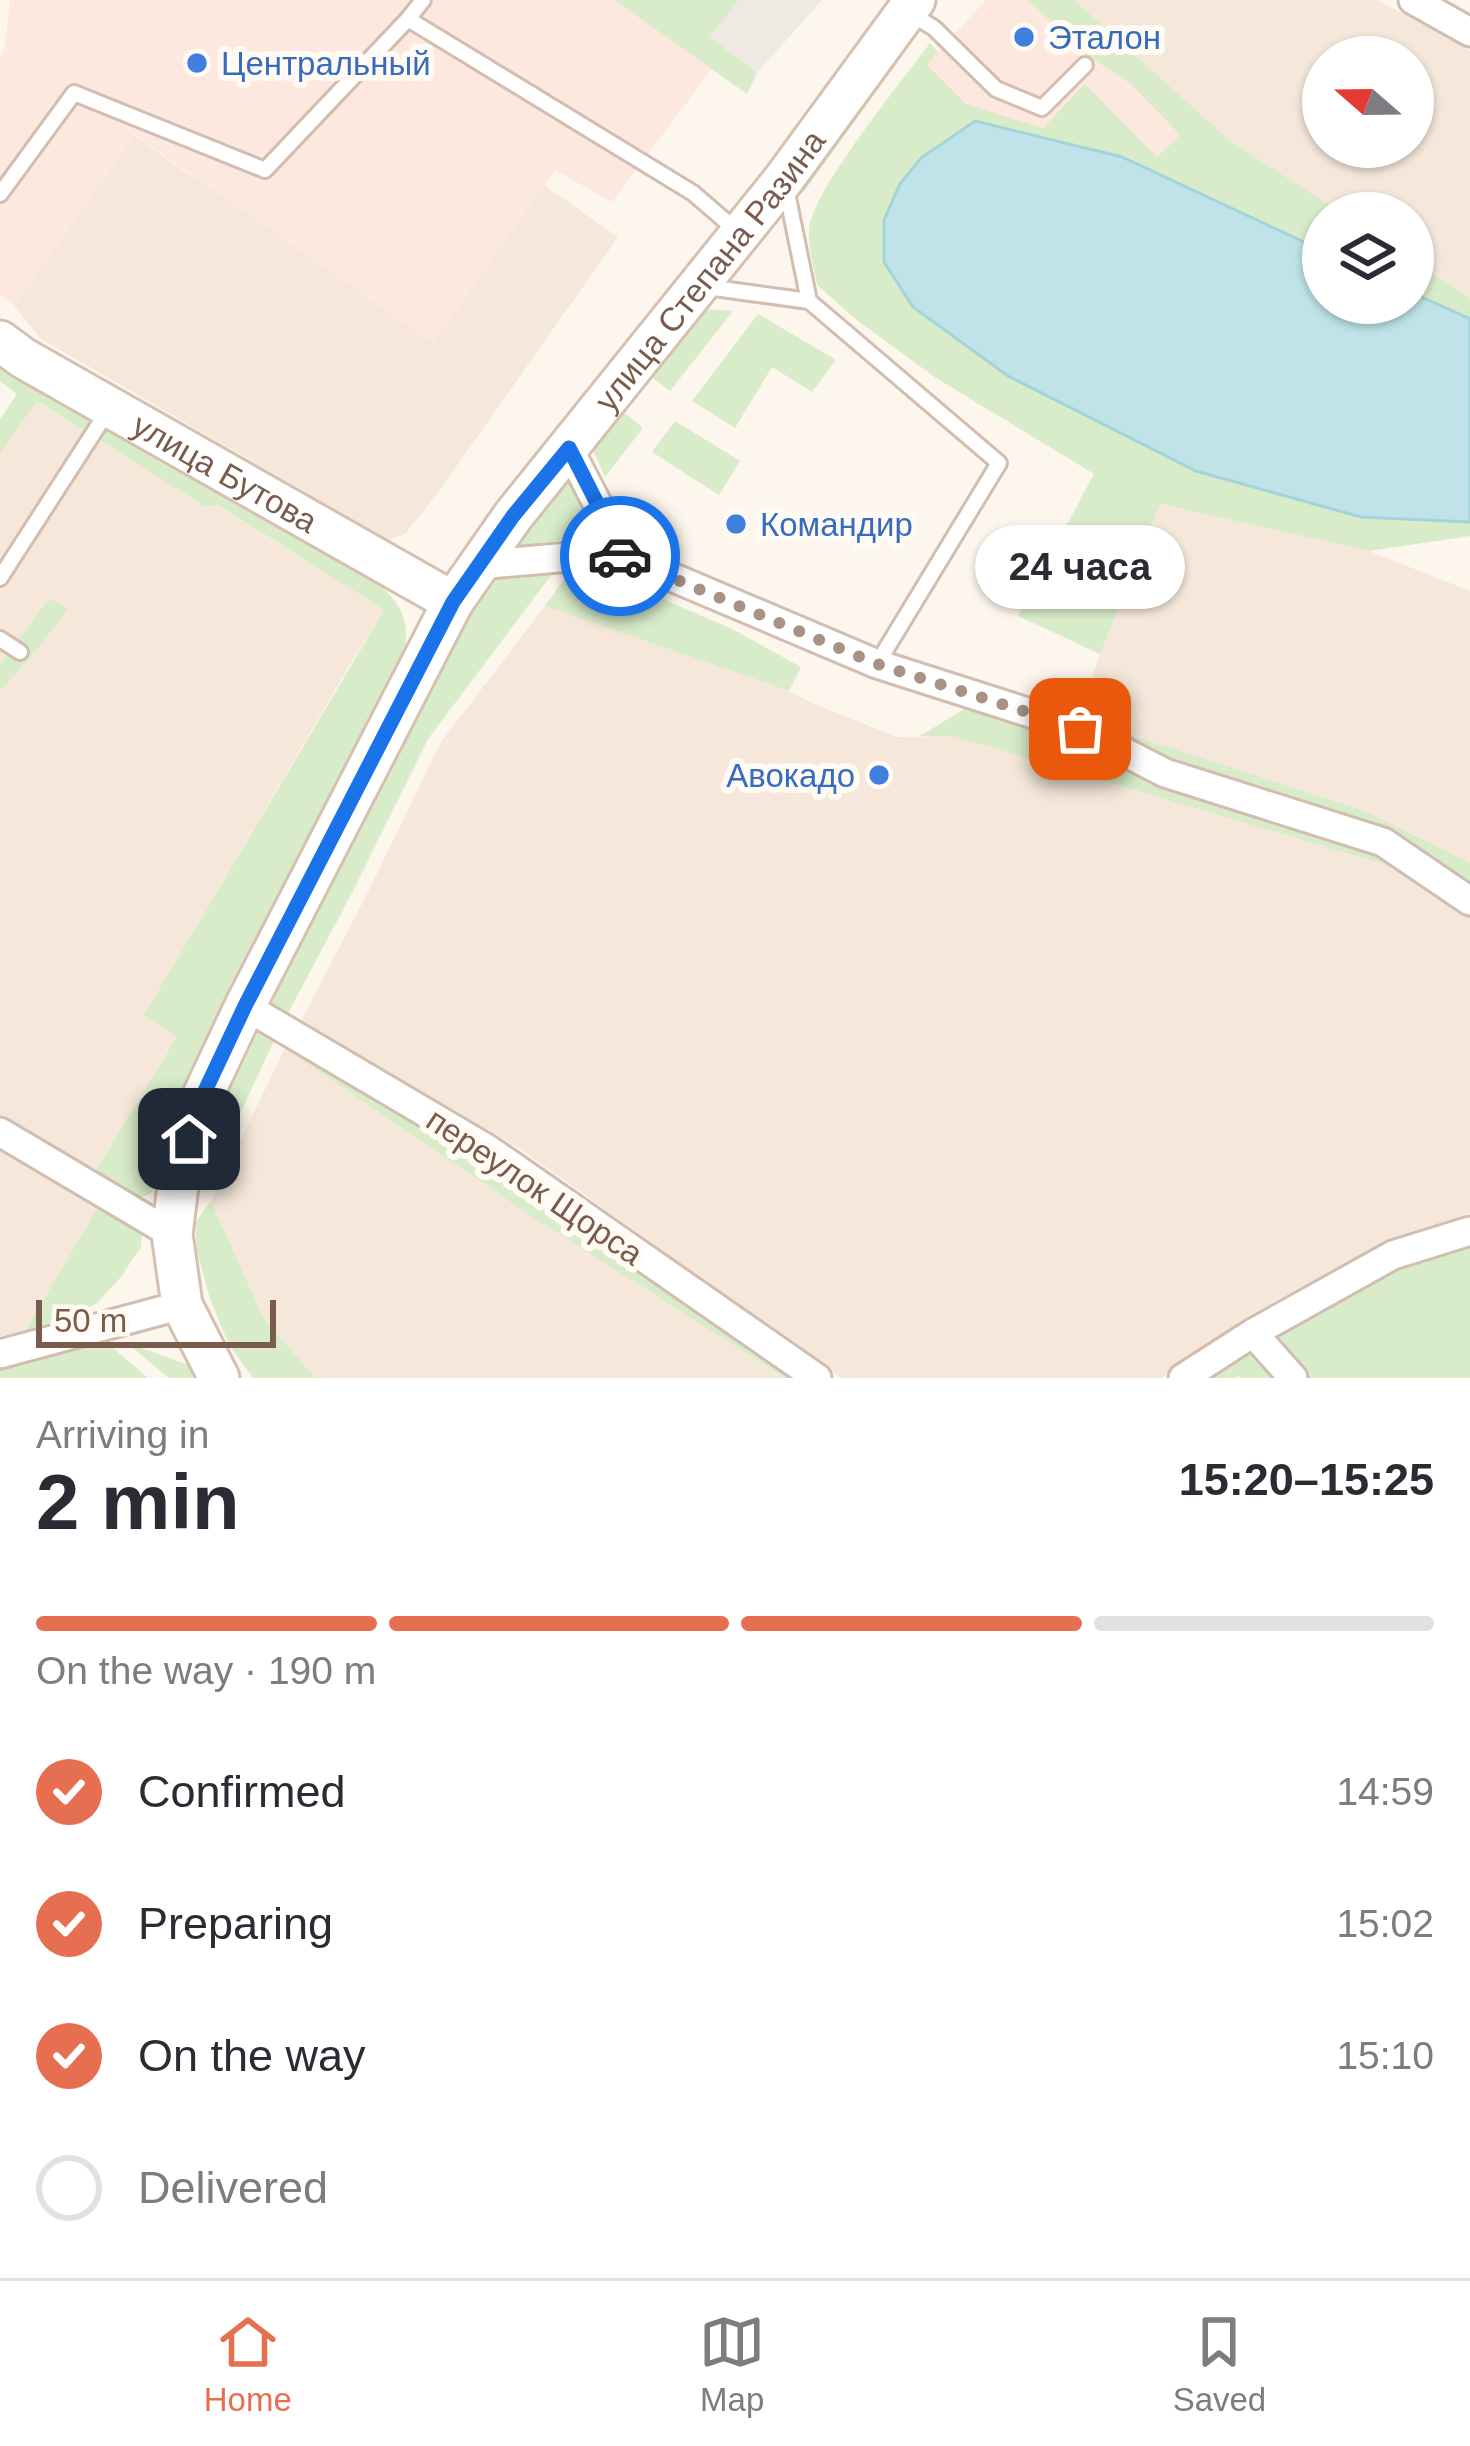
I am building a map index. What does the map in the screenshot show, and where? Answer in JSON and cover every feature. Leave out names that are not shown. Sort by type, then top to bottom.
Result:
[{"type":"main road","name":"улица Степана Разина","points":[[219,1378],[182,1305],[172,1234],[180,1170],[197,1108],[245,1006],[453,602],[513,516],[784,179],[911,3]]},
{"type":"main road","name":"улица Бутова","points":[[0,341],[453,602]]},
{"type":"street","points":[[1413,0],[1470,32]]},
{"type":"street","points":[[569,448],[598,505],[615,554]]},
{"type":"street","points":[[478,565],[615,554],[877,664],[1080,729],[1166,773],[1383,842],[1470,901]]},
{"type":"street","name":"переулок Щорса","points":[[245,1006],[489,1150],[818,1378]]},
{"type":"street","points":[[0,1132],[172,1234]]},
{"type":"street","points":[[1183,1378],[1393,1255],[1470,1231]]},
{"type":"street","points":[[0,1354],[182,1305]]},
{"type":"street","points":[[1253,1333],[1293,1378]]},
{"type":"lane","points":[[0,194],[74,93],[265,170],[423,0]]},
{"type":"lane","points":[[911,3],[996,89],[1042,108],[1085,65]]},
{"type":"lane","points":[[408,20],[693,193],[740,235]]},
{"type":"lane","points":[[784,179],[808,301]]},
{"type":"lane","points":[[700,286],[808,301],[999,463],[877,664]]},
{"type":"lane","points":[[0,578],[110,408]]},
{"type":"lane","points":[[0,640],[20,652]]},
{"type":"shaded area","points":[[10,0],[614,0],[712,69],[612,202],[555,170],[433,344],[135,135],[14,306],[0,295],[0,57]]},
{"type":"shaded area","points":[[739,0],[822,0],[757,73],[710,37]]},
{"type":"shaded area","points":[[986,0],[1074,0],[1228,139],[1185,186],[1122,157],[975,121],[922,70]]},
{"type":"shaded area","points":[[1074,0],[1378,0],[1470,51],[1470,298],[1434,275],[1434,192],[1309,192],[1228,139]]},
{"type":"shaded area","points":[[134,135],[289,235],[533,201],[544,185],[618,237],[437,494],[405,534],[388,540],[41,339],[14,306]]},
{"type":"shaded area","points":[[36,401],[204,506],[217,505],[384,610],[145,1015],[177,1035],[93,1175],[0,1122],[0,691],[67,609],[0,664],[0,454]]},
{"type":"shaded area","points":[[1159,504],[1369,551],[1470,591],[1470,863],[1363,810],[1078,718]]},
{"type":"shaded area","points":[[545,606],[789,691],[897,737],[952,736],[1393,867],[1470,912],[1470,1213],[1377,1248],[1247,1316],[1161,1378],[841,1378],[519,1148],[300,1023],[441,742]]},
{"type":"shaded area","points":[[285,1048],[531,1216],[785,1378],[315,1378],[263,1317],[211,1201]]},
{"type":"shaded area","points":[[0,1147],[98,1207],[24,1333],[0,1336]]},
{"type":"green space","points":[[614,0],[739,0],[710,37],[757,73],[747,94]]},
{"type":"green space","points":[[1028,0],[1074,0],[1228,139],[1309,192],[1302,192],[1302,241],[1122,157],[1361,517],[1470,522],[1470,536],[1369,551],[1160,504],[1100,654],[1018,616],[1094,474],[936,378],[858,321],[817,285],[809,230],[841,163],[930,43],[938,52],[927,65],[966,104],[1043,128],[1085,84],[1157,157],[1180,135],[1132,85],[1083,52]]},
{"type":"green space","points":[[910,30],[917,35],[803,193],[801,179]]},
{"type":"green space","points":[[1434,275],[1470,298],[1470,319],[1434,303]]},
{"type":"green space","points":[[703,309],[733,311],[670,391],[650,376]]},
{"type":"green space","points":[[758,314],[836,360],[812,392],[772,367],[735,428],[692,401]]},
{"type":"green space","points":[[0,360],[377,582],[395,601],[406,627],[404,663],[169,1177],[138,1198],[93,1175],[177,1036],[144,1015],[384,610],[218,505],[204,506],[37,401],[0,454],[0,419],[17,394],[0,381]]},
{"type":"green space","points":[[622,411],[643,428],[605,477],[592,448]]},
{"type":"green space","points":[[675,421],[740,461],[719,495],[652,452]]},
{"type":"green space","points":[[566,478],[586,514],[573,538],[510,548]]},
{"type":"green space","points":[[571,569],[601,572],[732,629],[801,667],[789,691],[545,606]]},
{"type":"green space","points":[[555,570],[428,739],[287,1015],[270,1007],[460,617],[488,581]]},
{"type":"green space","points":[[49,599],[68,608],[0,691],[0,664]]},
{"type":"green space","points":[[969,706],[1074,735],[1377,851],[1470,912],[1393,867],[952,736],[920,736]]},
{"type":"green space","points":[[1078,718],[1363,810],[1470,863],[1470,887],[1170,762]]},
{"type":"green space","points":[[258,1032],[274,1041],[209,1180],[198,1183],[215,1123]]},
{"type":"green space","points":[[289,1042],[495,1168],[800,1378],[785,1378],[531,1216],[285,1048]]},
{"type":"green space","points":[[0,1147],[142,1227],[141,1247],[98,1302],[73,1318],[24,1333],[98,1207]]},
{"type":"green space","points":[[211,1201],[263,1317],[315,1378],[253,1378],[229,1345],[197,1251],[195,1223]]},
{"type":"green space","points":[[1470,1239],[1470,1378],[1305,1378],[1268,1335],[1396,1262]]},
{"type":"green space","points":[[106,1342],[148,1378],[0,1378],[0,1366]]},
{"type":"green space","points":[[126,1342],[207,1372],[211,1378],[169,1378]]},
{"type":"green space","points":[[1252,1344],[1282,1378],[1199,1378]]},
{"type":"water","points":[[975,121],[1122,157],[1302,241],[1302,324],[1434,324],[1434,303],[1470,319],[1470,522],[1361,517],[1196,471],[1008,376],[913,307],[884,262],[884,220],[900,184],[921,158]]},
{"type":"way so far","points":[[620,556],[877,664],[1080,729]]},
{"type":"place","name":"Эталон","points":[[1024,37]]},
{"type":"place","name":"Центральный","points":[[197,63]]},
{"type":"place","name":"Командир","points":[[736,524]]},
{"type":"place","name":"24 часа","points":[[1080,729]]},
{"type":"place","name":"Авокадо","points":[[879,775]]},
{"type":"route","points":[[189,1139],[197,1108],[245,1006],[453,602],[513,516],[569,448],[598,505],[615,554],[620,556]]}]
